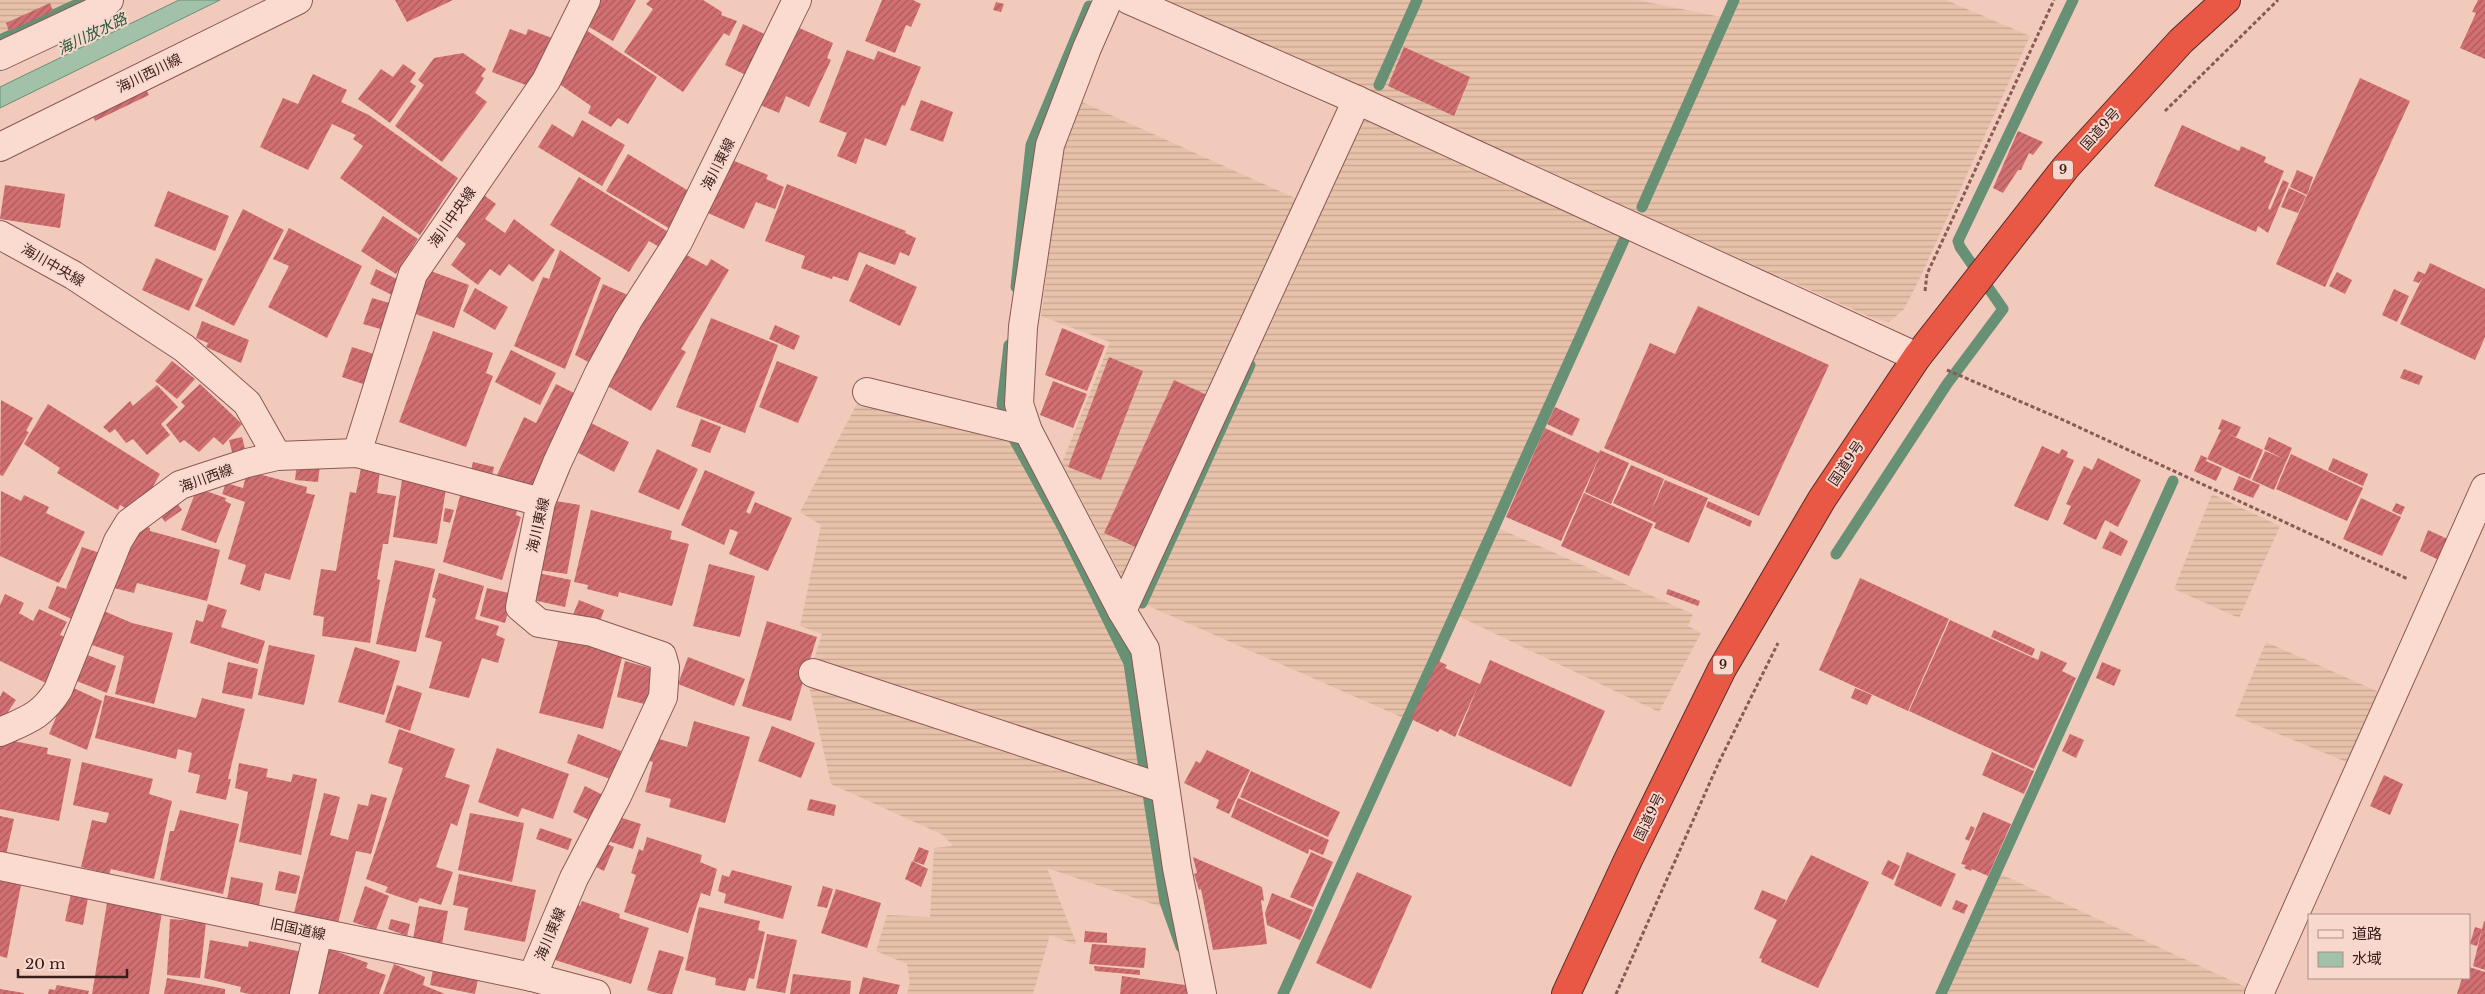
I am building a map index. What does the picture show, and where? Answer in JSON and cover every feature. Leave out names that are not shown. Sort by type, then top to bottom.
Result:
[{"type":"highway","name":"国道9号","points":[[1566,994],[1628,860],[1722,668],[1822,499],[1917,357],[2066,167],[2181,40],[2226,0]]},
{"type":"street","points":[[0,56],[98,10],[109,0]]},
{"type":"street","name":"海川西川線","points":[[0,146],[298,0]]},
{"type":"street","name":"海川中央線","points":[[357,452],[413,274],[546,81],[586,0]]},
{"type":"street","name":"海川東線","points":[[527,983],[574,878],[617,796],[663,696],[665,667],[662,656],[592,632],[539,623],[520,607],[541,502],[599,373],[628,320],[678,242],[797,0]]},
{"type":"street","points":[[1108,0],[1087,48],[1050,145],[1023,327],[1019,404],[1028,431],[1122,611],[1145,649],[1176,868],[1202,994]]},
{"type":"street","points":[[1129,0],[1357,100],[1917,357]]},
{"type":"street","points":[[1122,611],[1357,100]]},
{"type":"street","name":"海川中央線","points":[[0,235],[72,275],[184,348],[247,403],[277,456]]},
{"type":"street","points":[[867,392],[1028,431]]},
{"type":"street","name":"海川西線","points":[[0,732],[37,716],[48,706],[58,690],[118,542],[129,523],[180,485],[247,463],[277,456],[357,452],[541,502]]},
{"type":"street","points":[[2259,994],[2485,488]]},
{"type":"street","points":[[813,672],[1165,789]]},
{"type":"street","name":"旧国道線","points":[[0,866],[318,934],[527,983],[596,994]]},
{"type":"street","points":[[304,994],[318,934]]},
{"type":"path","points":[[1925,293],[1927,274],[2054,0]]},
{"type":"path","points":[[2161,115],[2278,0]]},
{"type":"path","points":[[1950,361],[1945,369],[2070,423],[2438,593]]},
{"type":"path","points":[[1616,994],[1719,762],[1780,640]]},
{"type":"shaded area","points":[[0,0],[94,0],[0,47]]},
{"type":"shaded area","points":[[1162,0],[1637,0],[1721,17],[1729,0],[1946,0],[2030,36],[1919,280],[1904,309],[1889,322],[1870,317]]},
{"type":"shaded area","points":[[1080,101],[1306,203],[1127,586],[1062,463],[1110,342],[1041,316],[1062,152]]},
{"type":"shaded area","points":[[1357,115],[1603,227],[1627,240],[1496,527],[1693,614],[1688,626],[1701,633],[1659,712],[1456,615],[1408,720],[1135,600]]},
{"type":"shaded area","points":[[861,396],[1018,435],[1133,653],[1150,776],[812,666],[822,634],[800,626],[821,525],[800,512]]},
{"type":"shaded area","points":[[2212,494],[2280,526],[2239,618],[2174,589]]},
{"type":"shaded area","points":[[2266,642],[2388,696],[2356,766],[2235,716]]},
{"type":"shaded area","points":[[807,677],[1151,794],[1170,910],[1047,868],[1077,945],[1050,935],[1033,994],[907,994],[910,982],[907,964],[876,951],[887,915],[930,917],[934,848],[953,846],[943,835],[831,784]]},
{"type":"shaded area","points":[[1994,871],[2254,991],[2253,994],[1939,994]]},
{"type":"water","points":[[179,0],[220,0],[0,108],[0,87]]},
{"type":"building","points":[[395,0],[453,0],[407,22]]},
{"type":"building","points":[[597,0],[636,0],[613,41],[584,24]]},
{"type":"building","points":[[650,0],[703,0],[722,12],[721,15],[737,21],[729,36],[724,33],[683,92],[624,52],[653,9],[646,4]]},
{"type":"building","points":[[882,0],[913,0],[921,4],[911,27],[906,25],[895,53],[865,41]]},
{"type":"building","points":[[2478,0],[2485,0],[2485,59],[2460,48],[2476,13],[2472,12]]},
{"type":"building","points":[[996,2],[1004,4],[1001,12],[993,10]]},
{"type":"building","points":[[50,3],[53,11],[9,31],[6,23]]},
{"type":"building","points":[[743,24],[771,37],[750,77],[725,65]]},
{"type":"building","points":[[795,26],[833,43],[827,58],[831,60],[809,107],[786,96],[779,113],[758,104]]},
{"type":"building","points":[[510,29],[526,35],[528,29],[552,38],[531,87],[492,72]]},
{"type":"building","points":[[586,30],[657,77],[628,124],[618,118],[611,127],[588,113],[591,106],[555,81]]},
{"type":"building","points":[[1404,47],[1470,77],[1454,116],[1388,86]]},
{"type":"building","points":[[847,50],[874,60],[878,51],[921,67],[905,106],[902,105],[886,146],[865,138],[856,164],[837,156],[847,133],[819,122]]},
{"type":"building","points":[[463,53],[486,69],[481,76],[484,78],[475,93],[487,102],[442,162],[395,126],[424,85],[418,80],[434,58]]},
{"type":"building","points":[[403,64],[416,73],[410,82],[416,86],[390,123],[358,99],[381,69],[393,77]]},
{"type":"building","points":[[313,74],[347,90],[341,102],[369,115],[458,178],[420,235],[340,178],[363,146],[353,139],[356,135],[332,124],[308,170],[260,147],[283,98],[298,104]]},
{"type":"building","points":[[2360,78],[2410,101],[2325,287],[2276,264]]},
{"type":"building","points":[[144,86],[149,95],[95,121],[91,112]]},
{"type":"building","points":[[921,100],[953,112],[943,142],[910,130]]},
{"type":"building","points":[[582,120],[625,145],[602,186],[538,147],[552,124],[573,137]]},
{"type":"building","points":[[2182,125],[2239,151],[2241,146],[2266,157],[2264,162],[2284,171],[2268,208],[2270,210],[2283,180],[2289,183],[2268,233],[2258,226],[2256,232],[2154,186]]},
{"type":"building","points":[[2018,131],[2043,142],[2033,155],[2029,153],[2021,170],[2018,170],[2003,193],[1993,188]]},
{"type":"building","points":[[628,154],[692,193],[672,230],[606,191]]},
{"type":"building","points":[[732,160],[768,175],[766,179],[784,187],[775,209],[756,202],[744,229],[708,213]]},
{"type":"building","points":[[2297,170],[2313,177],[2307,195],[2290,187]]},
{"type":"building","points":[[579,177],[670,233],[661,248],[649,241],[629,272],[550,225]]},
{"type":"building","points":[[787,184],[906,231],[905,233],[916,238],[909,256],[900,252],[895,265],[859,252],[848,281],[833,276],[832,279],[801,268],[805,256],[765,241]]},
{"type":"building","points":[[5,185],[65,194],[60,228],[0,219]]},
{"type":"building","points":[[2289,188],[2306,196],[2298,213],[2281,207]]},
{"type":"building","points":[[477,190],[496,204],[485,219],[505,233],[514,219],[555,250],[533,282],[509,264],[500,276],[490,269],[478,285],[451,265],[466,244],[448,230]]},
{"type":"building","points":[[168,191],[229,216],[215,251],[154,226]]},
{"type":"building","points":[[243,209],[284,230],[234,326],[195,306]]},
{"type":"building","points":[[383,216],[418,239],[396,274],[361,251]]},
{"type":"building","points":[[289,228],[362,266],[327,338],[268,307],[289,266],[273,259]]},
{"type":"building","points":[[560,250],[601,278],[565,369],[514,346],[543,277],[549,279]]},
{"type":"building","points":[[681,252],[707,266],[711,259],[729,270],[681,349],[686,352],[651,411],[604,384]]},
{"type":"building","points":[[156,258],[203,279],[189,311],[142,290]]},
{"type":"building","points":[[2430,263],[2485,289],[2485,337],[2475,360],[2400,324],[2423,277],[2419,283],[2413,281],[2418,271],[2425,274]]},
{"type":"building","points":[[866,264],[917,287],[900,326],[849,301]]},
{"type":"building","points":[[376,269],[401,281],[394,296],[370,284]]},
{"type":"building","points":[[425,269],[469,285],[454,328],[410,312]]},
{"type":"building","points":[[2337,272],[2352,280],[2345,294],[2329,286]]},
{"type":"building","points":[[603,284],[630,296],[594,365],[575,355]]},
{"type":"building","points":[[475,288],[508,307],[495,330],[463,311]]},
{"type":"building","points":[[2394,289],[2409,296],[2397,322],[2382,315]]},
{"type":"building","points":[[372,298],[393,304],[384,330],[363,324]]},
{"type":"building","points":[[1698,306],[1829,365],[1759,516],[1604,448],[1650,343],[1675,354]]},
{"type":"building","points":[[711,318],[778,345],[745,433],[676,407]]},
{"type":"building","points":[[202,321],[249,340],[241,363],[206,347],[208,343],[196,338]]},
{"type":"building","points":[[775,325],[800,336],[794,350],[769,339]]},
{"type":"building","points":[[1062,328],[1105,346],[1087,391],[1045,375]]},
{"type":"building","points":[[433,331],[493,353],[486,373],[493,376],[466,447],[399,422]]},
{"type":"building","points":[[352,347],[377,355],[366,385],[342,377]]},
{"type":"building","points":[[511,350],[556,373],[540,405],[495,382]]},
{"type":"building","points":[[1109,357],[1143,371],[1101,480],[1068,467]]},
{"type":"building","points":[[172,361],[195,379],[177,399],[155,381]]},
{"type":"building","points":[[777,361],[818,377],[798,423],[759,407]]},
{"type":"building","points":[[2404,369],[2423,376],[2419,385],[2400,378]]},
{"type":"building","points":[[1174,380],[1207,395],[1138,548],[1104,533]]},
{"type":"building","points":[[1053,381],[1087,394],[1073,428],[1040,415]]},
{"type":"building","points":[[200,384],[242,424],[223,445],[214,437],[199,452],[184,440],[180,443],[166,425],[185,406],[181,402]]},
{"type":"building","points":[[556,384],[580,396],[533,494],[496,477],[524,417],[536,423]]},
{"type":"building","points":[[157,385],[178,407],[161,424],[170,435],[147,455],[133,439],[126,443],[115,429],[110,433],[103,427],[130,401],[133,406]]},
{"type":"building","points":[[1,400],[33,418],[26,431],[29,432],[3,476],[0,475]]},
{"type":"building","points":[[48,404],[160,474],[144,502],[137,498],[131,511],[120,505],[118,510],[57,473],[60,468],[24,444]]},
{"type":"building","points":[[1555,407],[1580,419],[1572,436],[1547,424]]},
{"type":"building","points":[[701,419],[721,427],[710,453],[691,446]]},
{"type":"building","points":[[2222,419],[2241,427],[2236,437],[2226,433],[2263,450],[2250,479],[2207,459],[2221,430],[2218,429]]},
{"type":"building","points":[[587,421],[629,442],[614,472],[573,450]]},
{"type":"building","points":[[1545,428],[1599,453],[1600,450],[1629,463],[1611,504],[1585,492],[1601,453],[1561,541],[1506,517]]},
{"type":"building","points":[[242,437],[246,453],[233,456],[229,440]]},
{"type":"building","points":[[2269,437],[2292,448],[2274,490],[2252,480],[2265,451],[2284,459],[2264,449]]},
{"type":"building","points":[[2042,446],[2059,454],[2062,449],[2068,452],[2066,457],[2074,460],[2048,521],[2014,506]]},
{"type":"building","points":[[657,449],[698,469],[679,510],[638,492]]},
{"type":"building","points":[[2291,454],[2363,488],[2347,521],[2276,489]]},
{"type":"building","points":[[2201,455],[2207,458],[2206,461],[2222,468],[2216,481],[2194,471]]},
{"type":"building","points":[[2098,458],[2141,480],[2118,527],[2105,520],[2096,540],[2063,524],[2071,506],[2066,504],[2084,466],[2092,470]]},
{"type":"building","points":[[2333,458],[2368,474],[2363,486],[2328,470]]},
{"type":"building","points":[[473,462],[494,467],[491,481],[470,475]]},
{"type":"building","points":[[297,463],[320,465],[318,482],[295,480]]},
{"type":"building","points":[[1631,465],[1664,479],[1650,514],[1665,480],[1708,498],[1689,543],[1654,528],[1656,523],[1613,503]]},
{"type":"building","points":[[361,468],[380,471],[377,493],[396,496],[388,544],[383,544],[377,579],[380,580],[370,643],[322,636],[324,617],[313,615],[321,569],[336,571],[350,492],[356,493]]},
{"type":"building","points":[[705,470],[755,492],[746,512],[750,514],[755,502],[792,518],[768,571],[729,554],[738,532],[730,529],[724,545],[681,525]]},
{"type":"building","points":[[247,471],[307,487],[306,493],[315,495],[290,580],[265,573],[260,591],[240,584],[246,565],[228,559],[245,502],[222,494],[226,483],[243,488]]},
{"type":"building","points":[[2239,476],[2260,485],[2253,498],[2233,490]]},
{"type":"building","points":[[402,480],[446,489],[437,544],[393,537]]},
{"type":"building","points":[[197,488],[226,498],[225,501],[231,504],[216,543],[181,530]]},
{"type":"building","points":[[1,491],[21,501],[24,495],[49,507],[46,513],[85,532],[59,583],[0,556]]},
{"type":"building","points":[[461,492],[517,510],[516,515],[521,517],[502,580],[443,562]]},
{"type":"building","points":[[1584,493],[1653,524],[1629,576],[1561,546]]},
{"type":"building","points":[[2361,498],[2401,517],[2382,556],[2343,539]]},
{"type":"building","points":[[175,500],[182,510],[165,522],[158,512]]},
{"type":"building","points":[[550,500],[580,505],[567,574],[539,570]]},
{"type":"building","points":[[1708,501],[1752,521],[1750,527],[1706,507]]},
{"type":"building","points":[[2396,503],[2405,507],[2401,515],[2392,511]]},
{"type":"building","points":[[445,508],[454,510],[450,523],[443,521]]},
{"type":"building","points":[[591,510],[672,531],[670,539],[689,544],[672,606],[619,592],[618,597],[587,589],[588,585],[574,582]]},
{"type":"building","points":[[141,525],[150,528],[150,531],[220,550],[207,601],[137,583],[134,593],[110,587]]},
{"type":"building","points":[[2428,530],[2452,541],[2443,562],[2420,551]]},
{"type":"building","points":[[2110,531],[2128,541],[2121,556],[2102,548]]},
{"type":"building","points":[[82,547],[103,554],[76,621],[48,608],[57,586],[66,589]]},
{"type":"building","points":[[395,560],[435,569],[416,652],[376,644]]},
{"type":"building","points":[[709,564],[755,576],[740,637],[693,626]]},
{"type":"building","points":[[439,573],[484,586],[475,619],[499,626],[496,635],[505,639],[498,663],[482,658],[469,698],[429,688],[442,642],[425,637],[436,599],[432,597]]},
{"type":"building","points":[[538,573],[571,580],[565,607],[533,600]]},
{"type":"building","points":[[1860,578],[1949,619],[1908,711],[1819,670]]},
{"type":"building","points":[[487,588],[513,594],[505,623],[480,616]]},
{"type":"building","points":[[1668,589],[1700,601],[1698,606],[1666,594]]},
{"type":"building","points":[[5,594],[24,603],[19,613],[33,621],[39,609],[67,622],[60,635],[68,638],[46,683],[0,661],[0,605]]},
{"type":"building","points":[[579,600],[604,610],[598,627],[572,617]]},
{"type":"building","points":[[208,604],[227,610],[221,627],[265,641],[258,664],[190,643],[196,620],[203,622]]},
{"type":"building","points":[[99,609],[132,623],[173,633],[154,704],[115,694],[124,656],[86,643]]},
{"type":"building","points":[[1950,620],[2038,660],[2041,651],[2067,663],[2062,671],[2076,678],[2034,769],[1909,711]]},
{"type":"building","points":[[767,621],[817,637],[791,721],[742,706]]},
{"type":"building","points":[[1994,630],[2035,649],[2032,656],[1991,637]]},
{"type":"building","points":[[559,638],[623,654],[603,729],[539,713]]},
{"type":"building","points":[[269,645],[315,655],[304,705],[258,695]]},
{"type":"building","points":[[355,647],[400,661],[384,715],[338,702]]},
{"type":"building","points":[[85,654],[116,666],[107,693],[74,680]]},
{"type":"building","points":[[688,657],[745,679],[734,706],[678,684]]},
{"type":"building","points":[[1490,660],[1605,711],[1571,787],[1458,735],[1478,686],[1455,737],[1440,729],[1438,732],[1411,719],[1438,661],[1447,665],[1445,668],[1480,684]]},
{"type":"building","points":[[625,661],[657,670],[648,705],[617,697]]},
{"type":"building","points":[[228,662],[258,669],[252,699],[222,693]]},
{"type":"building","points":[[2102,662],[2121,670],[2114,686],[2096,678]]},
{"type":"building","points":[[397,685],[422,693],[410,731],[385,722]]},
{"type":"building","points":[[69,686],[102,701],[87,750],[49,734]]},
{"type":"building","points":[[1855,688],[1872,695],[1867,705],[1851,698]]},
{"type":"building","points":[[3,691],[16,700],[0,724],[0,697]]},
{"type":"building","points":[[105,695],[196,718],[202,698],[245,709],[228,779],[231,779],[226,800],[196,793],[200,775],[188,772],[192,753],[178,749],[176,759],[95,738]]},
{"type":"building","points":[[694,721],[750,737],[725,823],[669,807],[671,799],[645,792],[653,762],[646,760],[652,737],[687,747]]},
{"type":"building","points":[[772,726],[815,743],[801,778],[758,761]]},
{"type":"building","points":[[399,729],[455,749],[445,777],[470,785],[457,826],[451,823],[436,867],[453,872],[441,905],[420,898],[417,903],[385,892],[388,887],[366,879],[403,768],[388,763]]},
{"type":"building","points":[[578,734],[621,751],[610,779],[567,763]]},
{"type":"building","points":[[2070,734],[2084,740],[2076,758],[2062,751]]},
{"type":"building","points":[[4,739],[48,748],[47,754],[71,759],[59,821],[0,809],[0,745],[2,746]]},
{"type":"building","points":[[497,748],[569,774],[553,819],[522,808],[518,817],[478,802]]},
{"type":"building","points":[[1207,750],[1250,770],[1229,814],[1216,808],[1219,800],[1184,783],[1196,761],[1200,763]]},
{"type":"building","points":[[1992,752],[2034,771],[2024,794],[1982,775]]},
{"type":"building","points":[[82,762],[153,779],[149,794],[172,801],[154,879],[111,869],[109,874],[81,867],[92,820],[106,823],[109,813],[73,805]]},
{"type":"building","points":[[239,763],[268,769],[266,777],[291,782],[293,774],[317,779],[301,855],[239,842],[248,792],[235,788]]},
{"type":"building","points":[[1251,771],[1340,812],[1328,837],[1240,797]]},
{"type":"building","points":[[2384,775],[2403,784],[2390,815],[2370,806]]},
{"type":"building","points":[[585,786],[605,796],[593,822],[573,812]]},
{"type":"building","points":[[324,793],[340,797],[330,835],[348,840],[358,804],[368,806],[371,794],[387,798],[371,854],[356,851],[338,923],[294,913]]},
{"type":"building","points":[[1238,798],[1329,840],[1323,855],[1309,849],[1308,854],[1231,817]]},
{"type":"building","points":[[810,799],[836,805],[834,816],[807,810]]},
{"type":"building","points":[[180,810],[239,824],[223,894],[160,880],[170,831],[174,831]]},
{"type":"building","points":[[1983,812],[2011,824],[1988,876],[1972,869],[1971,871],[1964,868],[1966,865],[1961,864]]},
{"type":"building","points":[[470,813],[524,823],[512,882],[458,870]]},
{"type":"building","points":[[0,816],[14,819],[6,855],[0,854]]},
{"type":"building","points":[[616,816],[641,824],[633,849],[608,841]]},
{"type":"building","points":[[1971,826],[1975,828],[1969,841],[1965,839]]},
{"type":"building","points":[[540,828],[572,839],[568,850],[536,839]]},
{"type":"building","points":[[647,837],[702,855],[700,862],[717,869],[710,896],[701,893],[688,933],[624,912],[636,875],[631,873],[639,849],[643,851]]},
{"type":"building","points":[[602,842],[614,847],[604,871],[592,865]]},
{"type":"building","points":[[919,847],[929,851],[924,865],[913,861]]},
{"type":"building","points":[[1311,852],[1333,862],[1313,907],[1290,897]]},
{"type":"building","points":[[1907,852],[1956,874],[1941,907],[1894,885]]},
{"type":"building","points":[[1811,855],[1869,882],[1818,988],[1761,962],[1762,959],[1759,958],[1777,920],[1754,909],[1762,890],[1786,900],[1781,911]]},
{"type":"building","points":[[1193,857],[1262,887],[1264,901],[1261,900],[1267,944],[1213,950],[1201,889],[1199,890],[1194,874],[1197,873]]},
{"type":"building","points":[[1888,860],[1900,866],[1893,880],[1881,874]]},
{"type":"building","points":[[912,861],[928,869],[921,887],[905,879]]},
{"type":"building","points":[[732,870],[792,886],[783,919],[724,903],[726,894],[718,891],[722,875],[729,877]]},
{"type":"building","points":[[279,871],[300,876],[296,894],[275,890]]},
{"type":"building","points":[[1357,872],[1412,896],[1371,989],[1316,963]]},
{"type":"building","points":[[459,874],[536,890],[525,942],[464,930],[468,908],[453,905]]},
{"type":"building","points":[[231,877],[263,883],[259,906],[227,900]]},
{"type":"building","points":[[0,881],[21,885],[7,958],[0,956]]},
{"type":"building","points":[[365,886],[389,896],[376,930],[353,922]]},
{"type":"building","points":[[823,886],[833,889],[827,908],[817,906]]},
{"type":"building","points":[[836,889],[881,903],[867,948],[821,933]]},
{"type":"building","points":[[1272,893],[1313,910],[1300,940],[1267,925],[1265,913]]},
{"type":"building","points":[[71,894],[88,898],[83,925],[65,921]]},
{"type":"building","points":[[1956,900],[1968,905],[1964,914],[1952,909]]},
{"type":"building","points":[[582,901],[620,914],[619,918],[649,928],[631,984],[555,960],[572,903],[580,906]]},
{"type":"building","points":[[107,903],[162,912],[149,994],[92,994]]},
{"type":"building","points":[[419,906],[448,911],[442,944],[413,939]]},
{"type":"building","points":[[699,907],[760,921],[758,930],[765,932],[754,979],[749,978],[745,991],[715,985],[716,978],[685,970]]},
{"type":"building","points":[[170,919],[206,922],[200,978],[167,975]]},
{"type":"building","points":[[391,919],[410,924],[407,936],[388,929]]},
{"type":"building","points":[[2485,922],[2485,970],[2473,966]]},
{"type":"building","points":[[2475,927],[2482,929],[2477,946],[2470,944]]},
{"type":"building","points":[[1085,931],[1107,933],[1107,943],[1084,942]]},
{"type":"building","points":[[767,934],[797,940],[785,993],[756,988]]},
{"type":"building","points":[[210,940],[248,947],[249,941],[307,953],[297,994],[249,994],[240,992],[241,987],[204,978]]},
{"type":"building","points":[[1092,944],[1146,948],[1144,968],[1089,964]]},
{"type":"building","points":[[327,948],[368,963],[366,968],[386,975],[379,994],[315,994]]},
{"type":"building","points":[[659,950],[684,957],[672,994],[660,994],[647,990]]},
{"type":"building","points":[[394,964],[425,977],[423,985],[445,994],[383,994]]},
{"type":"building","points":[[1094,966],[1140,970],[1140,975],[1095,971]]},
{"type":"building","points":[[2470,967],[2485,972],[2485,994],[2457,994],[2462,979],[2470,979]]},
{"type":"building","points":[[433,970],[478,979],[475,994],[430,985]]},
{"type":"building","points":[[793,974],[851,981],[850,994],[790,994]]},
{"type":"building","points":[[1122,976],[1192,986],[1191,994],[1120,994]]},
{"type":"building","points":[[863,977],[900,985],[897,994],[859,994]]},
{"type":"building","points":[[167,978],[225,989],[225,994],[164,994]]},
{"type":"building","points":[[57,985],[89,991],[88,994],[48,994],[49,989],[55,990]]},
{"type":"building","points":[[0,989],[24,993],[24,994],[0,994]]},
{"type":"waterway","points":[[0,40],[86,0]]},
{"type":"waterway","points":[[1379,85],[1417,0]]},
{"type":"waterway","points":[[1642,207],[1734,0]]},
{"type":"waterway","points":[[1836,554],[1947,384],[2003,309],[1960,247],[1958,241],[2073,0]]},
{"type":"waterway","points":[[1016,287],[1031,145],[1089,6]]},
{"type":"waterway","points":[[1283,994],[1624,240]]},
{"type":"waterway","points":[[1002,405],[1009,345]]},
{"type":"waterway","points":[[1142,603],[1250,365]]},
{"type":"waterway","points":[[1014,439],[1063,528],[1129,663],[1144,769]]},
{"type":"waterway","points":[[1941,994],[2173,481]]},
{"type":"waterway","points":[[1148,794],[1165,902],[1181,947]]},
{"type":"water label","name":"海川放水路","points":[[92,34]]}]
